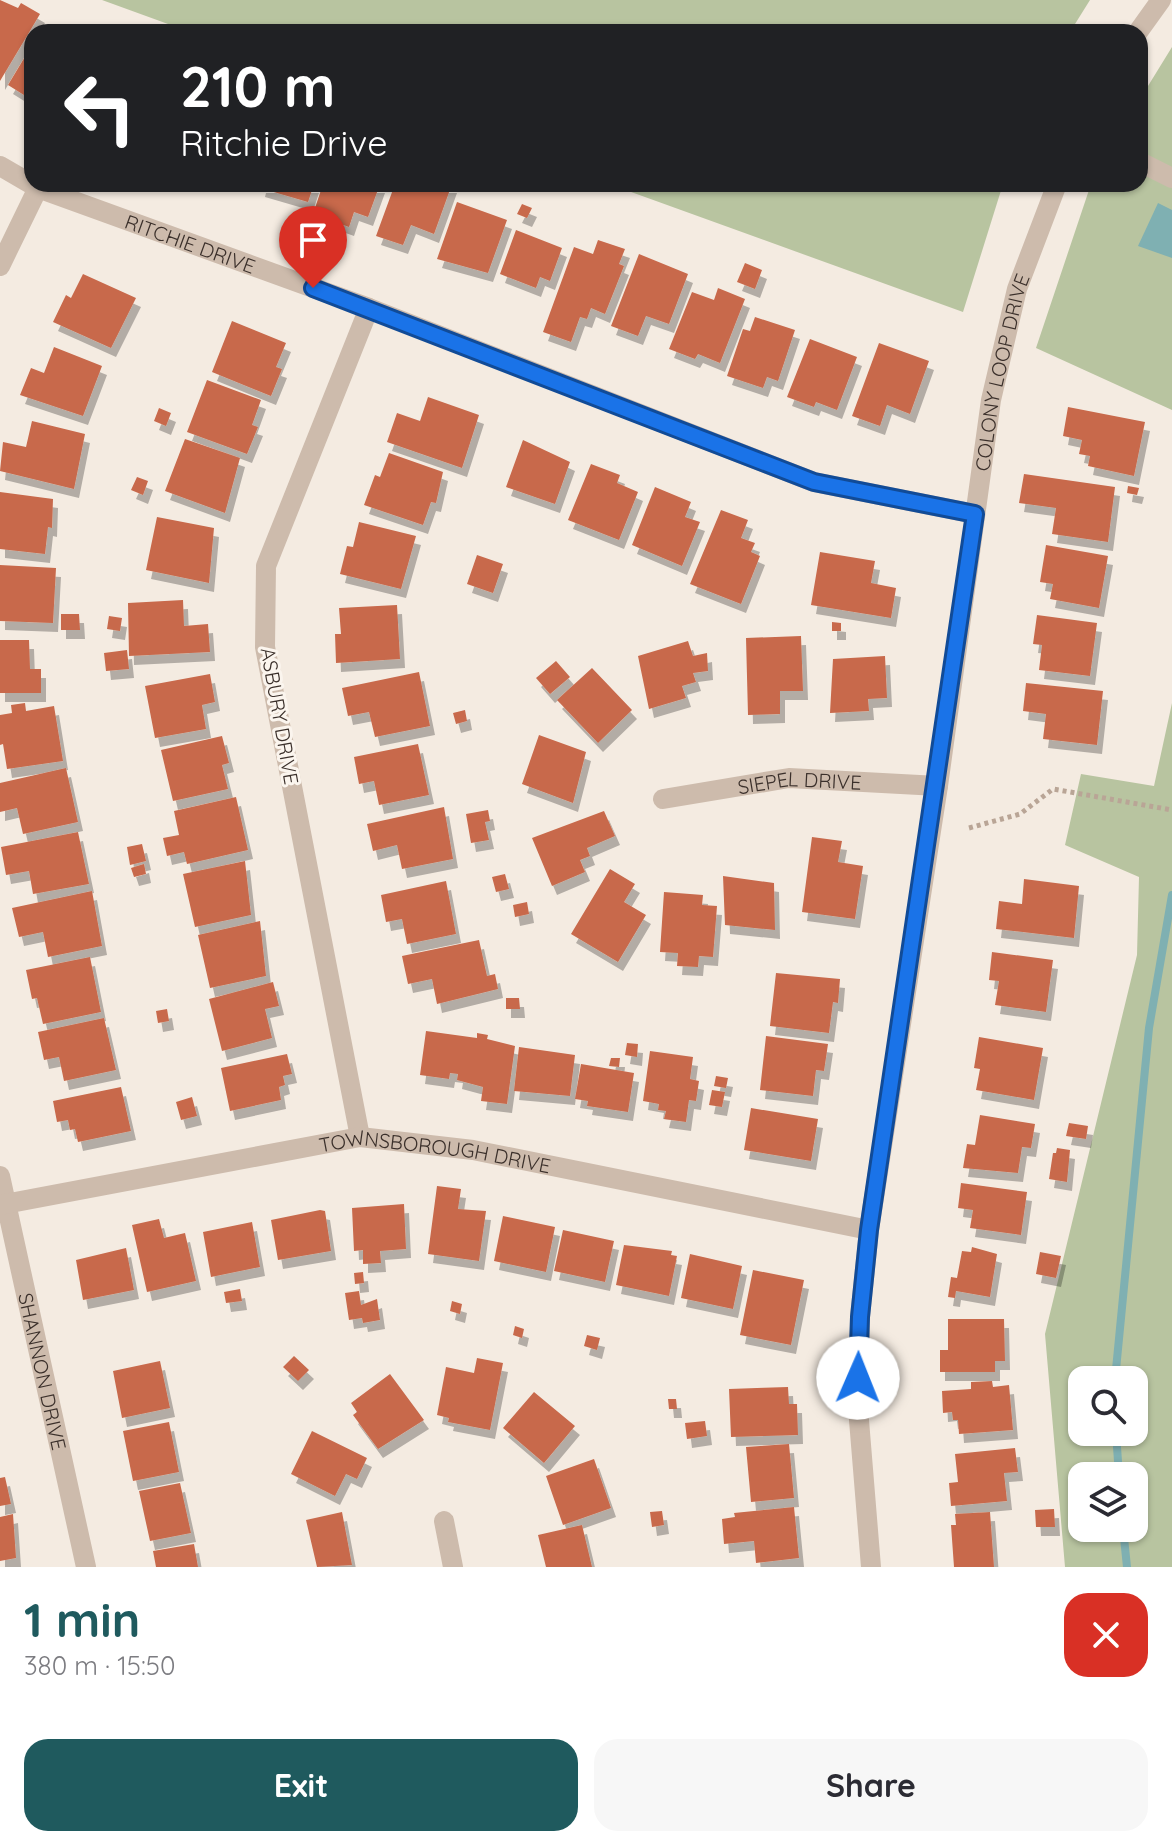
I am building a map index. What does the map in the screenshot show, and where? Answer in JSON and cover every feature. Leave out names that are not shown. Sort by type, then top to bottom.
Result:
[{"type":"street","points":[[1144,24],[1161,0]]},
{"type":"street","name":"RITCHIE DRIVE","points":[[0,166],[24,180]]},
{"type":"street","points":[[1148,166],[1172,178]]},
{"type":"street","points":[[0,266],[36,192]]},
{"type":"street","name":"RITCHIE DRIVE","points":[[49,192],[369,308],[814,482],[975,514]]},
{"type":"street","name":"COLONY LOOP DRIVE","points":[[871,1567],[858,1408],[860,1317],[869,1230],[938,786],[991,400],[1017,289],[1054,192]]},
{"type":"street","name":"ASBURY DRIVE","points":[[360,1137],[265,647],[266,566],[369,308]]},
{"type":"street","name":"SIEPEL DRIVE","points":[[663,799],[789,778],[938,786]]},
{"type":"street","name":"TOWNSBOROUGH DRIVE","points":[[3,1205],[360,1137],[473,1150],[869,1230]]},
{"type":"street","name":"SHANNON DRIVE","points":[[0,1176],[3,1205],[86,1567]]},
{"type":"street","points":[[444,1521],[453,1567]]},
{"type":"path","points":[[969,828],[1020,814],[1053,789],[1172,810]]},
{"type":"green space","points":[[102,0],[1090,0],[1075,24],[168,24]]},
{"type":"green space","points":[[1172,47],[1172,410],[1036,348],[1088,192],[1148,192],[1148,86]]},
{"type":"green space","points":[[631,192],[1000,192],[963,312]]},
{"type":"green space","points":[[1172,703],[1172,1567],[1065,1567],[1045,1334],[1137,955],[1139,877],[1065,845],[1081,774],[1154,786]]},
{"type":"water","points":[[1158,203],[1172,210],[1172,258],[1138,246]]},
{"type":"building","points":[[0,0],[18,8],[21,3],[40,14],[34,24],[24,24],[24,41],[0,81]]},
{"type":"building","points":[[24,58],[24,95],[8,85]]},
{"type":"building","points":[[274,192],[311,192],[308,202]]},
{"type":"building","points":[[320,192],[377,192],[368,217],[354,212],[349,227],[313,214]]},
{"type":"building","points":[[392,192],[449,192],[434,234],[411,225],[403,245],[376,236]]},
{"type":"building","points":[[457,202],[507,220],[488,273],[437,259]]},
{"type":"building","points":[[522,204],[532,208],[527,218],[517,214]]},
{"type":"building","points":[[516,230],[562,248],[550,281],[540,277],[536,288],[500,274]]},
{"type":"building","points":[[598,240],[625,249],[619,264],[624,266],[605,314],[591,308],[587,319],[580,317],[571,342],[543,332],[574,247],[593,254]]},
{"type":"building","points":[[639,254],[688,274],[669,324],[646,316],[638,336],[611,326]]},
{"type":"building","points":[[745,263],[762,270],[755,289],[737,282]]},
{"type":"building","points":[[83,274],[136,298],[111,348],[53,322],[66,295],[71,298]]},
{"type":"building","points":[[718,288],[745,299],[720,363],[698,354],[695,359],[669,349],[692,292],[714,300]]},
{"type":"building","points":[[755,317],[795,330],[778,381],[767,377],[763,388],[727,376],[743,329],[750,331]]},
{"type":"building","points":[[232,321],[286,343],[276,367],[282,369],[271,396],[212,372]]},
{"type":"building","points":[[810,339],[857,357],[837,410],[816,402],[814,407],[787,397]]},
{"type":"building","points":[[879,343],[929,361],[910,414],[887,405],[880,426],[852,416]]},
{"type":"building","points":[[54,347],[102,366],[83,416],[20,395],[31,368],[44,373]]},
{"type":"building","points":[[207,380],[261,400],[252,425],[258,427],[247,454],[187,432]]},
{"type":"building","points":[[428,397],[479,415],[462,468],[387,442],[397,413],[420,421]]},
{"type":"building","points":[[1068,407],[1145,422],[1134,476],[1088,466],[1090,456],[1079,454],[1082,440],[1063,436]]},
{"type":"building","points":[[159,408],[171,413],[166,426],[154,421]]},
{"type":"building","points":[[32,421],[85,434],[74,489],[0,471],[3,442],[26,447]]},
{"type":"building","points":[[185,439],[240,458],[225,513],[165,491]]},
{"type":"building","points":[[523,440],[570,462],[555,504],[506,487]]},
{"type":"building","points":[[389,453],[443,472],[436,503],[431,502],[423,525],[364,505],[375,475],[380,477]]},
{"type":"building","points":[[591,464],[620,475],[617,483],[638,492],[619,540],[568,520]]},
{"type":"building","points":[[1024,474],[1115,487],[1108,542],[1052,534],[1056,508],[1019,503]]},
{"type":"building","points":[[137,477],[148,481],[143,495],[131,490]]},
{"type":"building","points":[[1128,486],[1139,488],[1137,495],[1127,493]]},
{"type":"building","points":[[655,487],[691,502],[685,517],[700,522],[682,566],[632,545]]},
{"type":"building","points":[[0,492],[53,499],[52,528],[48,527],[45,554],[0,549]]},
{"type":"building","points":[[721,510],[748,520],[741,538],[755,543],[751,552],[760,556],[741,604],[690,584]]},
{"type":"building","points":[[157,517],[214,528],[209,583],[146,570]]},
{"type":"building","points":[[359,522],[416,536],[401,589],[340,574],[347,546],[353,547]]},
{"type":"building","points":[[1046,545],[1108,556],[1099,608],[1050,599],[1053,584],[1040,582]]},
{"type":"building","points":[[820,552],[875,561],[871,583],[896,588],[891,618],[811,605]]},
{"type":"building","points":[[477,555],[503,564],[493,593],[467,584]]},
{"type":"building","points":[[0,565],[56,568],[53,623],[0,621]]},
{"type":"building","points":[[183,600],[184,626],[208,624],[210,652],[129,656],[128,603]]},
{"type":"building","points":[[397,605],[400,659],[336,663],[335,634],[341,634],[339,608]]},
{"type":"building","points":[[61,614],[79,614],[80,630],[61,630]]},
{"type":"building","points":[[1037,615],[1097,623],[1090,676],[1039,670],[1042,645],[1033,644]]},
{"type":"building","points":[[109,616],[122,618],[120,631],[107,629]]},
{"type":"building","points":[[832,622],[841,623],[841,631],[832,631]]},
{"type":"building","points":[[801,636],[803,691],[780,691],[780,714],[748,715],[746,638]]},
{"type":"building","points":[[0,640],[29,640],[30,669],[41,669],[41,693],[0,693]]},
{"type":"building","points":[[688,641],[693,656],[707,653],[708,671],[693,673],[696,682],[682,686],[686,698],[649,709],[638,656]]},
{"type":"building","points":[[127,650],[129,669],[106,671],[104,653]]},
{"type":"building","points":[[885,656],[887,698],[868,699],[869,711],[830,713],[833,659]]},
{"type":"building","points":[[556,661],[570,677],[550,694],[536,678]]},
{"type":"building","points":[[592,668],[632,710],[598,743],[557,700]]},
{"type":"building","points":[[419,672],[430,726],[375,737],[369,712],[348,716],[342,688]]},
{"type":"building","points":[[210,674],[215,702],[202,705],[206,729],[155,738],[145,686]]},
{"type":"building","points":[[1026,683],[1103,691],[1097,745],[1043,739],[1046,714],[1023,711]]},
{"type":"building","points":[[25,703],[26,711],[54,706],[63,761],[7,769],[3,744],[0,745],[0,715],[12,713],[11,705]]},
{"type":"building","points":[[465,710],[467,721],[456,724],[453,713]]},
{"type":"building","points":[[539,735],[586,752],[573,803],[522,784]]},
{"type":"building","points":[[222,736],[229,763],[222,765],[228,789],[173,801],[161,750]]},
{"type":"building","points":[[418,744],[429,795],[379,805],[374,781],[359,784],[354,757]]},
{"type":"building","points":[[66,768],[78,822],[23,834],[17,808],[0,812],[0,783]]},
{"type":"building","points":[[236,797],[248,850],[187,864],[184,852],[167,856],[163,838],[179,835],[174,811]]},
{"type":"building","points":[[444,807],[453,859],[402,869],[397,845],[373,851],[367,824]]},
{"type":"building","points":[[488,810],[490,821],[485,822],[489,840],[471,843],[466,814]]},
{"type":"building","points":[[604,811],[615,836],[587,848],[590,856],[580,860],[585,872],[552,886],[532,838]]},
{"type":"building","points":[[78,832],[89,884],[33,894],[29,871],[6,875],[1,847]]},
{"type":"building","points":[[812,837],[842,841],[838,862],[863,866],[855,919],[802,912]]},
{"type":"building","points":[[142,844],[146,861],[130,865],[127,847]]},
{"type":"building","points":[[245,861],[251,915],[195,927],[183,874]]},
{"type":"building","points":[[144,864],[146,874],[134,877],[131,868]]},
{"type":"building","points":[[610,869],[635,884],[624,902],[646,915],[618,962],[571,934]]},
{"type":"building","points":[[505,874],[509,889],[496,892],[492,877]]},
{"type":"building","points":[[723,876],[774,883],[775,930],[725,925]]},
{"type":"building","points":[[1024,879],[1079,886],[1074,938],[996,929],[999,901],[1022,904]]},
{"type":"building","points":[[446,881],[456,934],[407,944],[402,919],[386,922],[381,895]]},
{"type":"building","points":[[92,891],[102,946],[48,957],[43,932],[19,937],[12,908]]},
{"type":"building","points":[[664,892],[703,895],[702,905],[717,906],[713,957],[699,956],[698,967],[677,966],[678,953],[660,952]]},
{"type":"building","points":[[527,902],[529,914],[515,917],[513,905]]},
{"type":"building","points":[[260,921],[266,976],[210,988],[198,935]]},
{"type":"building","points":[[479,940],[487,976],[495,974],[498,989],[437,1004],[432,979],[408,984],[402,956]]},
{"type":"building","points":[[992,952],[1053,960],[1046,1012],[995,1005],[999,981],[989,980]]},
{"type":"building","points":[[90,957],[101,1012],[43,1024],[37,998],[32,999],[26,970]]},
{"type":"building","points":[[776,973],[840,979],[838,1003],[833,1002],[829,1033],[770,1026]]},
{"type":"building","points":[[273,982],[279,1006],[265,1009],[272,1038],[222,1051],[209,999]]},
{"type":"building","points":[[506,998],[519,998],[520,1009],[506,1009]]},
{"type":"building","points":[[167,1009],[169,1021],[158,1023],[156,1011]]},
{"type":"building","points":[[104,1018],[116,1070],[64,1081],[59,1057],[44,1060],[38,1032]]},
{"type":"building","points":[[426,1031],[477,1038],[477,1033],[488,1035],[487,1039],[515,1046],[507,1104],[481,1101],[483,1087],[457,1080],[458,1074],[450,1073],[449,1079],[420,1075]]},
{"type":"building","points":[[766,1036],[828,1044],[824,1071],[816,1070],[813,1096],[760,1090]]},
{"type":"building","points":[[979,1037],[1043,1048],[1034,1100],[976,1090],[980,1069],[974,1068]]},
{"type":"building","points":[[627,1043],[638,1044],[637,1057],[625,1055]]},
{"type":"building","points":[[519,1047],[575,1055],[570,1096],[514,1091]]},
{"type":"building","points":[[650,1051],[693,1057],[690,1079],[699,1081],[696,1101],[689,1100],[686,1122],[664,1119],[666,1111],[658,1110],[659,1104],[643,1101]]},
{"type":"building","points":[[287,1054],[292,1074],[283,1076],[285,1085],[279,1087],[281,1100],[230,1111],[221,1068]]},
{"type":"building","points":[[611,1058],[620,1058],[619,1067],[609,1066]]},
{"type":"building","points":[[581,1064],[634,1073],[628,1112],[587,1106],[588,1101],[575,1099]]},
{"type":"building","points":[[716,1076],[728,1078],[726,1088],[714,1086]]},
{"type":"building","points":[[121,1087],[131,1131],[78,1142],[75,1129],[70,1130],[68,1120],[57,1122],[53,1101]]},
{"type":"building","points":[[712,1090],[725,1092],[722,1107],[709,1105]]},
{"type":"building","points":[[192,1097],[197,1116],[181,1120],[176,1102]]},
{"type":"building","points":[[751,1108],[818,1119],[811,1161],[744,1150]]},
{"type":"building","points":[[980,1115],[1035,1124],[1031,1148],[1022,1147],[1018,1173],[963,1168],[967,1144],[975,1145]]},
{"type":"building","points":[[1069,1123],[1088,1126],[1086,1139],[1066,1136]]},
{"type":"building","points":[[1057,1148],[1070,1150],[1067,1182],[1049,1179],[1053,1153]]},
{"type":"building","points":[[961,1183],[1027,1192],[1021,1235],[970,1228],[973,1210],[958,1208]]},
{"type":"building","points":[[437,1186],[461,1189],[458,1209],[486,1211],[479,1261],[428,1254]]},
{"type":"building","points":[[404,1204],[406,1249],[380,1251],[381,1263],[363,1264],[363,1250],[354,1251],[352,1208]]},
{"type":"building","points":[[325,1211],[331,1251],[278,1260],[271,1220]]},
{"type":"building","points":[[503,1216],[555,1227],[546,1272],[494,1261]]},
{"type":"building","points":[[159,1219],[164,1238],[185,1233],[196,1281],[147,1292],[132,1225]]},
{"type":"building","points":[[252,1222],[260,1267],[211,1277],[203,1232]]},
{"type":"building","points":[[563,1230],[614,1241],[605,1282],[554,1271]]},
{"type":"building","points":[[624,1245],[672,1251],[671,1255],[677,1256],[669,1296],[616,1285]]},
{"type":"building","points":[[972,1247],[997,1254],[990,1297],[956,1291],[955,1298],[948,1297],[951,1277],[957,1278],[962,1251],[971,1252]]},
{"type":"building","points":[[126,1248],[134,1290],[83,1300],[76,1260]]},
{"type":"building","points":[[1040,1252],[1061,1256],[1056,1278],[1036,1274]]},
{"type":"building","points":[[690,1254],[742,1266],[733,1309],[681,1298]]},
{"type":"building","points":[[753,1270],[804,1280],[791,1345],[740,1335]]},
{"type":"building","points":[[363,1272],[364,1283],[355,1284],[354,1273]]},
{"type":"building","points":[[240,1289],[242,1301],[226,1303],[224,1292]]},
{"type":"building","points":[[359,1291],[361,1305],[377,1299],[380,1320],[363,1323],[362,1318],[349,1320],[345,1293]]},
{"type":"building","points":[[452,1301],[462,1304],[460,1314],[450,1311]]},
{"type":"building","points":[[948,1319],[1004,1319],[1005,1361],[995,1361],[995,1372],[940,1372],[940,1350],[948,1350]]},
{"type":"building","points":[[515,1326],[524,1329],[522,1338],[513,1335]]},
{"type":"building","points":[[587,1335],[600,1338],[597,1350],[584,1346]]},
{"type":"building","points":[[294,1356],[309,1370],[298,1381],[283,1367]]},
{"type":"building","points":[[477,1358],[503,1363],[490,1430],[448,1422],[449,1418],[437,1415],[446,1367],[474,1373]]},
{"type":"building","points":[[160,1361],[170,1408],[122,1418],[113,1371]]},
{"type":"building","points":[[390,1374],[424,1420],[378,1449],[353,1415],[357,1412],[351,1403]]},
{"type":"building","points":[[992,1381],[993,1387],[1009,1385],[1013,1430],[959,1434],[958,1420],[953,1420],[952,1412],[943,1413],[942,1391],[971,1389],[971,1382]]},
{"type":"building","points":[[788,1387],[789,1404],[797,1404],[798,1435],[731,1437],[729,1389]]},
{"type":"building","points":[[534,1392],[575,1426],[544,1463],[503,1428]]},
{"type":"building","points":[[668,1399],[676,1399],[677,1409],[669,1409]]},
{"type":"building","points":[[705,1421],[707,1436],[687,1439],[685,1423]]},
{"type":"building","points":[[169,1422],[179,1472],[133,1481],[123,1431]]},
{"type":"building","points":[[312,1431],[367,1458],[357,1479],[346,1474],[335,1496],[291,1474]]},
{"type":"building","points":[[789,1444],[794,1498],[751,1502],[746,1447]]},
{"type":"building","points":[[1015,1448],[1018,1472],[1004,1473],[1007,1501],[951,1506],[949,1483],[958,1482],[955,1454]]},
{"type":"building","points":[[594,1459],[611,1508],[563,1525],[546,1476]]},
{"type":"building","points":[[5,1477],[11,1504],[0,1506],[0,1478]]},
{"type":"building","points":[[180,1483],[191,1533],[150,1541],[139,1491]]},
{"type":"building","points":[[794,1507],[799,1558],[756,1563],[754,1541],[724,1544],[722,1519],[735,1517],[734,1513]]},
{"type":"building","points":[[1054,1509],[1055,1527],[1036,1527],[1035,1510]]},
{"type":"building","points":[[662,1511],[664,1525],[652,1527],[650,1512]]},
{"type":"building","points":[[342,1512],[352,1565],[317,1567],[306,1520]]},
{"type":"building","points":[[990,1512],[994,1567],[954,1567],[951,1525],[956,1525],[955,1514]]},
{"type":"building","points":[[13,1514],[16,1558],[0,1561],[0,1517]]},
{"type":"building","points":[[582,1525],[592,1567],[546,1567],[538,1535]]},
{"type":"building","points":[[194,1544],[198,1567],[156,1567],[153,1551]]},
{"type":"waterway","points":[[1116,1366],[1149,1028],[1172,895]]},
{"type":"waterway","points":[[1117,1446],[1118,1462]]},
{"type":"waterway","points":[[1124,1542],[1127,1567]]},
{"type":"route","points":[[313,288],[814,482],[975,514],[938,786],[869,1230],[860,1317],[858,1378]]}]
